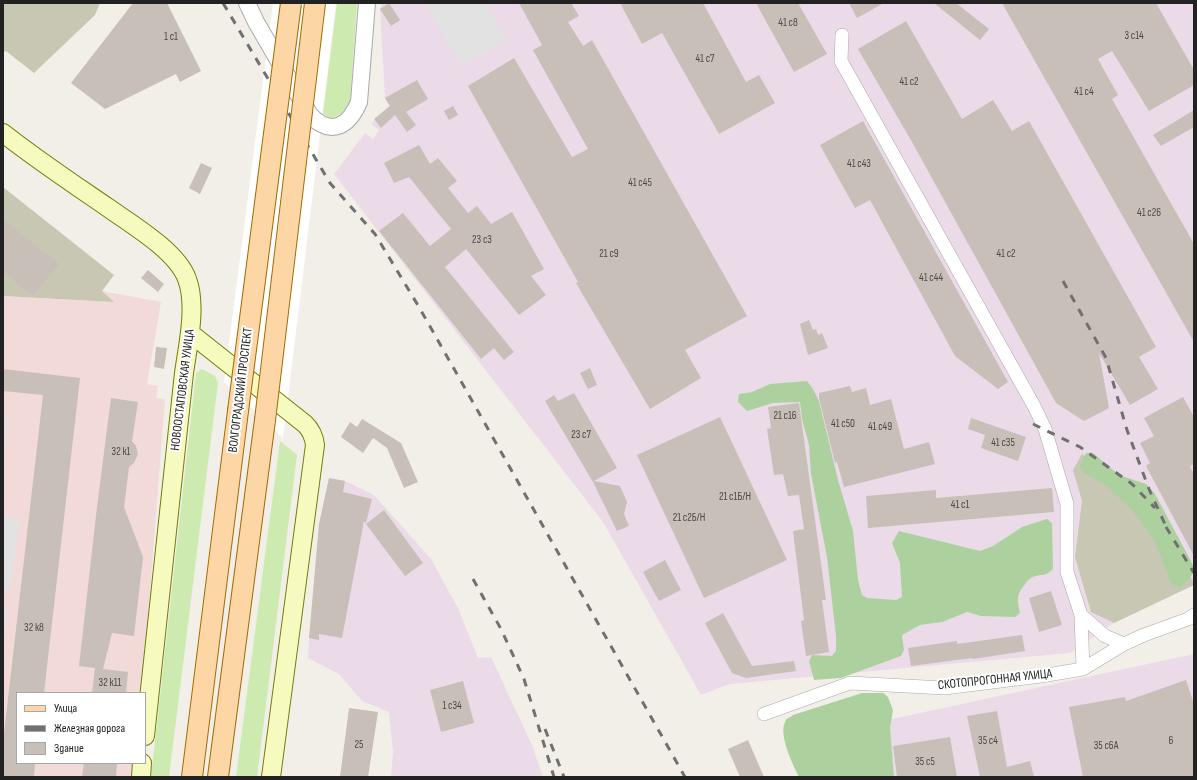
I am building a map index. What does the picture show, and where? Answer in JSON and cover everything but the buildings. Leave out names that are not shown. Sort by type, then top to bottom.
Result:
[{"type":"main road","name":"ВОЛГОГРАДСКИЙ ПРОСПЕКТ","points":[[192,777],[291,3]]},
{"type":"main road","name":"ВОЛГОГРАДСКИЙ ПРОСПЕКТ","points":[[218,777],[265,420],[315,3]]},
{"type":"main road","name":"НОВООСТАПОВСКАЯ УЛИЦА","points":[[3,133],[146,235],[171,256],[183,271],[190,290],[192,301],[190,333],[184,373],[146,727]]},
{"type":"main road","points":[[190,333],[305,424],[312,433],[314,439],[314,453],[271,777]]},
{"type":"main road","points":[[141,777],[142,764]]},
{"type":"street","points":[[248,3],[256,22],[310,115],[324,126],[332,127],[348,120],[354,113],[359,102],[366,3]]},
{"type":"street","points":[[842,35],[842,61],[1030,399],[1045,429],[1067,504],[1067,572],[1081,614],[1083,669]]},
{"type":"street","points":[[1081,614],[1105,636],[1124,644]]},
{"type":"street","name":"СКОТОПРОГОННАЯ УЛИЦА","points":[[764,714],[850,683],[944,688],[1041,676],[1083,669],[1124,644],[1144,634],[1188,619],[1194,615]]},
{"type":"shaded area","points":[[3,3],[100,3],[95,15],[34,73],[6,51],[3,52]]},
{"type":"shaded area","points":[[382,3],[1194,3],[1194,585],[1114,623],[1070,653],[730,684],[701,695],[603,522],[334,174],[365,133],[373,139],[379,130],[371,124],[389,106],[385,98],[380,9]]},
{"type":"shaded area","points":[[432,3],[485,3],[506,40],[461,66],[427,6]]},
{"type":"shaded area","points":[[3,187],[114,275],[102,291],[114,302],[3,296]]},
{"type":"shaded area","points":[[102,291],[161,302],[147,384],[158,386],[156,398],[165,399],[142,692],[16,692],[16,764],[136,764],[135,777],[3,777],[3,296],[113,302]]},
{"type":"shaded area","points":[[3,419],[8,420],[3,465]]},
{"type":"shaded area","points":[[1082,454],[1128,486],[1154,515],[1194,585],[1114,623],[1091,612],[1075,557],[1082,501],[1073,470]]},
{"type":"shaded area","points":[[329,478],[345,481],[374,495],[431,559],[458,608],[478,658],[491,657],[532,745],[543,777],[391,777],[393,753],[389,712],[362,701],[339,674],[308,658],[319,527]]},
{"type":"shaded area","points":[[3,516],[20,519],[10,591],[3,590]]},
{"type":"shaded area","points":[[3,608],[8,608],[4,639],[3,639]]},
{"type":"shaded area","points":[[1194,654],[1194,777],[860,777],[850,728]]},
{"type":"green space","points":[[337,3],[357,3],[350,104],[343,112],[331,119],[323,113]]},
{"type":"green space","points":[[202,369],[215,376],[218,383],[169,777],[151,777],[196,373]]},
{"type":"green space","points":[[807,381],[819,401],[838,480],[853,531],[858,580],[862,595],[867,598],[896,600],[902,597],[900,563],[892,543],[899,531],[980,551],[993,546],[1022,527],[1047,519],[1052,523],[1053,569],[1050,572],[1028,580],[1018,597],[1020,613],[1015,617],[981,616],[967,612],[942,622],[920,625],[902,635],[904,650],[901,656],[841,678],[814,680],[809,661],[812,655],[832,656],[836,651],[836,636],[827,557],[811,474],[809,445],[802,419],[800,402],[773,403],[747,411],[738,402],[739,394],[752,392],[770,384]]},
{"type":"green space","points":[[280,441],[297,455],[257,777],[236,777]]},
{"type":"green space","points":[[1086,453],[1093,453],[1119,475],[1146,484],[1155,494],[1193,565],[1192,575],[1180,588],[1174,586],[1170,580],[1154,540],[1133,511],[1107,486],[1083,472],[1080,465]]},
{"type":"green space","points":[[862,693],[883,693],[888,697],[893,710],[890,728],[894,777],[799,777],[787,749],[783,733],[787,719],[793,715]]},
{"type":"pier","points":[[273,3],[336,3],[283,438],[224,382]]},
{"type":"railway","points":[[223,3],[330,183],[375,234],[419,307],[685,777]]},
{"type":"railway","points":[[1063,281],[1106,358],[1127,430],[1149,489],[1168,531]]},
{"type":"railway","points":[[1033,424],[1080,447],[1132,484],[1155,508]]},
{"type":"railway","points":[[1166,527],[1194,573]]},
{"type":"railway","points":[[473,579],[501,629],[524,679],[554,777]]},
{"type":"railway","points":[[545,729],[564,777]]}]
